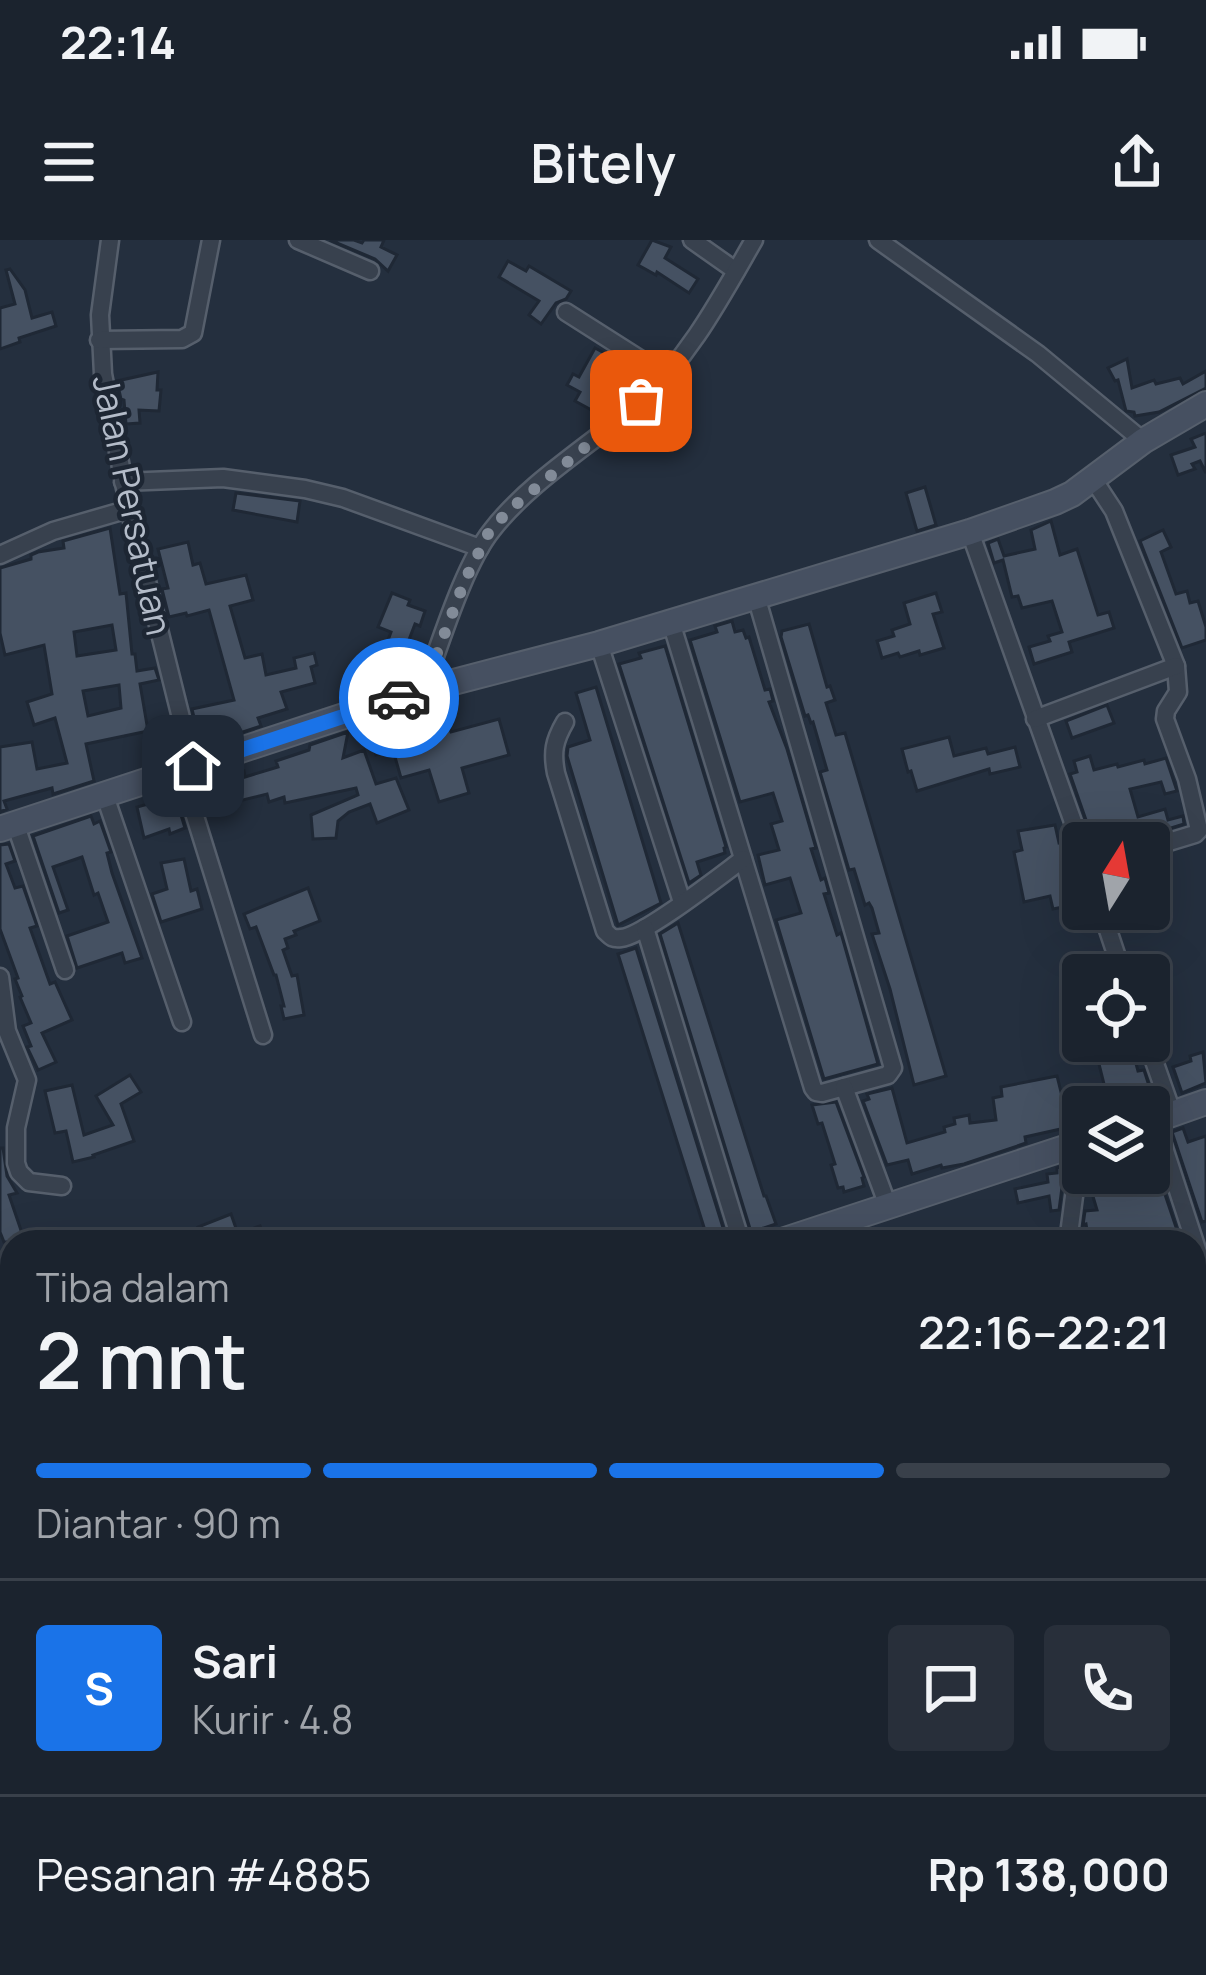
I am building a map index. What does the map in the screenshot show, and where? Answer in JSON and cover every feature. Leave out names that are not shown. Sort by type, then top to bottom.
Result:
[{"type":"street","name":"Jalan Persatuan","points":[[110,240],[99,340],[123,482],[187,768],[263,1035]]},
{"type":"street","points":[[99,340],[175,339],[193,333],[211,240]]},
{"type":"street","points":[[298,240],[370,271]]},
{"type":"street","points":[[692,240],[736,271]]},
{"type":"street","points":[[423,690],[489,532],[641,401],[680,361],[754,240]]},
{"type":"street","points":[[878,240],[1038,355],[1143,441]]},
{"type":"street","points":[[566,312],[665,375]]},
{"type":"street","points":[[65,970],[8,826],[423,690],[592,646],[970,532],[1072,494],[1143,441],[1206,404]]},
{"type":"street","points":[[123,482],[223,478],[305,489],[480,548]]},
{"type":"street","points":[[1093,479],[1114,512],[1176,667],[1178,692],[1166,718],[1201,841],[1170,845]]},
{"type":"street","points":[[0,555],[53,531],[129,509]]},
{"type":"street","points":[[970,532],[1073,822]]},
{"type":"street","points":[[671,622],[813,1088],[822,1093],[888,1075],[893,1068],[756,596]]},
{"type":"street","points":[[592,646],[682,902]]},
{"type":"street","points":[[1035,719],[1176,667]]},
{"type":"street","points":[[566,722],[555,740],[556,773],[604,931],[621,938],[645,928],[743,860]]},
{"type":"street","points":[[105,796],[182,1022]]},
{"type":"street","points":[[645,928],[737,1230]]},
{"type":"street","points":[[0,977],[3,1032],[27,1080],[15,1132],[16,1163],[29,1182],[62,1186]]},
{"type":"street","points":[[844,1087],[888,1206]]},
{"type":"street","points":[[1170,1114],[1206,1102]]},
{"type":"street","points":[[815,1230],[1062,1149]]},
{"type":"street","points":[[1170,1155],[1192,1230]]},
{"type":"street","points":[[1070,1230],[1075,1194]]},
{"type":"building","points":[[330,240],[384,240],[381,247],[397,255],[388,271],[375,259]]},
{"type":"building","points":[[652,240],[671,247],[665,258],[698,279],[689,293],[638,265]]},
{"type":"building","points":[[508,261],[526,271],[529,266],[571,291],[541,324],[529,315],[539,301],[499,277]]},
{"type":"building","points":[[6,270],[25,290],[32,318],[52,312],[56,326],[0,349],[0,308],[15,304]]},
{"type":"building","points":[[595,348],[617,360],[597,413],[575,401],[580,392],[567,385],[573,374],[579,377]]},
{"type":"building","points":[[1127,359],[1132,388],[1154,380],[1156,384],[1180,378],[1183,384],[1206,371],[1206,388],[1159,412],[1135,416],[1126,411],[1118,380],[1108,368]]},
{"type":"building","points":[[158,372],[159,411],[139,410],[140,423],[126,424],[117,381]]},
{"type":"building","points":[[1206,433],[1206,473],[1200,461],[1192,464],[1195,469],[1178,475],[1171,455],[1195,447],[1191,439]]},
{"type":"building","points":[[925,487],[936,525],[917,531],[906,493]]},
{"type":"building","points":[[236,493],[300,501],[297,522],[233,510]]},
{"type":"building","points":[[1051,521],[1060,555],[1077,549],[1098,615],[1109,612],[1114,628],[1069,642],[1072,652],[1034,664],[1029,647],[1062,632],[1052,601],[1022,608],[1018,596],[1012,597],[1003,560],[994,563],[988,543],[998,539],[1004,556],[1035,549],[1031,530]]},
{"type":"building","points":[[110,528],[120,594],[126,593],[137,671],[155,668],[159,680],[140,684],[148,731],[86,744],[94,781],[53,794],[52,788],[4,801],[7,809],[0,812],[0,747],[32,742],[37,769],[67,763],[55,718],[34,725],[27,702],[52,694],[44,645],[5,655],[0,633],[0,568],[31,559],[38,552],[64,548],[63,541]],"holes":[[[112,625],[116,650],[77,656],[74,632]],[[119,685],[121,708],[88,716],[83,691]]]},
{"type":"building","points":[[1163,530],[1171,547],[1161,552],[1176,594],[1187,591],[1190,603],[1198,601],[1206,627],[1206,640],[1182,648],[1140,541]]},
{"type":"building","points":[[188,542],[193,565],[200,563],[206,584],[246,575],[253,600],[230,606],[245,658],[262,654],[266,675],[296,668],[294,658],[314,653],[317,665],[311,667],[315,683],[281,692],[287,709],[258,718],[261,726],[201,746],[192,709],[234,700],[209,610],[169,617],[162,589],[168,588],[158,549]]},
{"type":"building","points":[[392,593],[425,611],[399,666],[381,659],[391,632],[378,627]]},
{"type":"building","points":[[936,593],[942,612],[933,614],[944,648],[882,658],[877,641],[910,624],[904,603]]},
{"type":"building","points":[[732,621],[735,632],[743,630],[749,637],[765,690],[770,689],[773,701],[769,702],[816,848],[811,849],[821,880],[825,878],[829,893],[824,894],[837,935],[841,933],[878,1064],[824,1079],[776,920],[801,913],[790,878],[765,885],[758,855],[779,850],[771,824],[782,821],[773,793],[740,802],[690,640],[717,632],[715,626]]},
{"type":"building","points":[[809,624],[835,700],[826,703],[836,735],[845,733],[946,1076],[914,1085],[872,934],[879,933],[872,908],[865,905],[854,869],[849,870],[820,772],[827,770],[813,722],[805,716],[781,637],[782,631]]},
{"type":"building","points":[[665,646],[726,847],[725,853],[697,862],[701,875],[689,883],[619,664]]},
{"type":"building","points":[[596,687],[661,903],[618,925],[567,756],[568,747],[590,740],[576,693]]},
{"type":"building","points":[[442,703],[451,732],[499,719],[509,755],[462,768],[469,793],[439,802],[429,770],[401,778],[393,750],[376,755],[367,726],[384,720],[388,734],[415,726],[411,712]]},
{"type":"building","points":[[1107,705],[1114,723],[1072,738],[1066,721]]},
{"type":"building","points":[[348,732],[343,758],[364,750],[376,784],[396,778],[409,810],[377,823],[370,804],[338,821],[336,838],[313,839],[311,815],[358,795],[356,788],[285,803],[284,797],[269,802],[267,794],[206,809],[198,781],[244,771],[245,777],[278,767],[276,761]]},
{"type":"building","points":[[949,737],[954,756],[1015,747],[1020,767],[990,774],[989,769],[917,791],[902,749]]},
{"type":"building","points":[[1090,756],[1094,770],[1166,758],[1177,791],[1165,794],[1161,782],[1130,789],[1138,817],[1165,809],[1168,820],[1183,816],[1184,824],[1170,828],[1170,822],[1087,822],[1070,774],[1077,772],[1074,761]]},
{"type":"building","points":[[173,789],[185,828],[144,838],[137,807],[159,801],[157,795]]},
{"type":"building","points":[[91,816],[94,824],[100,821],[111,852],[107,853],[112,873],[142,958],[125,963],[122,953],[77,968],[67,936],[108,922],[82,857],[53,867],[68,910],[59,913],[33,836]]},
{"type":"building","points":[[1055,825],[1062,842],[1062,907],[1053,909],[1050,896],[1024,902],[1014,852],[1022,850],[1018,831]]},
{"type":"building","points":[[9,844],[15,861],[6,864],[15,888],[23,886],[37,926],[30,928],[50,984],[55,982],[72,1020],[42,1033],[56,1062],[38,1070],[23,1026],[31,1023],[0,929],[0,845]]},
{"type":"building","points":[[184,859],[191,891],[197,889],[202,909],[161,922],[152,894],[167,889],[161,863]]},
{"type":"building","points":[[308,888],[320,921],[294,931],[296,935],[285,939],[288,948],[283,950],[292,976],[297,975],[304,1015],[284,1019],[276,975],[256,927],[250,929],[244,914]]},
{"type":"building","points":[[678,923],[776,1224],[750,1230],[660,934]]},
{"type":"building","points":[[636,948],[724,1230],[705,1230],[618,954]]},
{"type":"building","points":[[1203,1052],[1206,1083],[1182,1093],[1173,1067]]},
{"type":"building","points":[[1098,1062],[1136,1062],[1149,1086],[1104,1086]]},
{"type":"building","points":[[130,1075],[141,1092],[121,1104],[134,1141],[73,1162],[66,1131],[55,1133],[45,1091],[72,1085],[84,1135],[113,1125],[96,1096]]},
{"type":"building","points":[[1057,1076],[1062,1129],[1025,1137],[1026,1143],[964,1164],[912,1174],[908,1160],[887,1165],[863,1101],[869,1099],[867,1094],[892,1088],[907,1143],[945,1132],[944,1127],[955,1124],[954,1118],[969,1115],[970,1123],[996,1120],[993,1098],[1002,1096],[1001,1087]]},
{"type":"building","points":[[836,1102],[864,1177],[864,1186],[844,1192],[843,1187],[838,1188],[831,1165],[835,1164],[812,1105]]},
{"type":"building","points":[[1183,1128],[1188,1142],[1206,1136],[1206,1221],[1202,1222],[1172,1132]]},
{"type":"building","points":[[3,1148],[7,1176],[17,1193],[9,1195],[21,1230],[0,1230]]},
{"type":"building","points":[[1062,1166],[1059,1210],[1051,1211],[1049,1196],[1018,1203],[1015,1189],[1048,1182],[1047,1174],[1057,1173]]},
{"type":"building","points":[[1092,1194],[1165,1194],[1177,1230],[1087,1230],[1085,1211],[1097,1210]]},
{"type":"building","points":[[231,1214],[237,1230],[199,1230]]},
{"type":"way so far","points":[[399,698],[423,690],[465,580],[489,532],[641,401]]},
{"type":"route","points":[[193,766],[399,698]]}]
